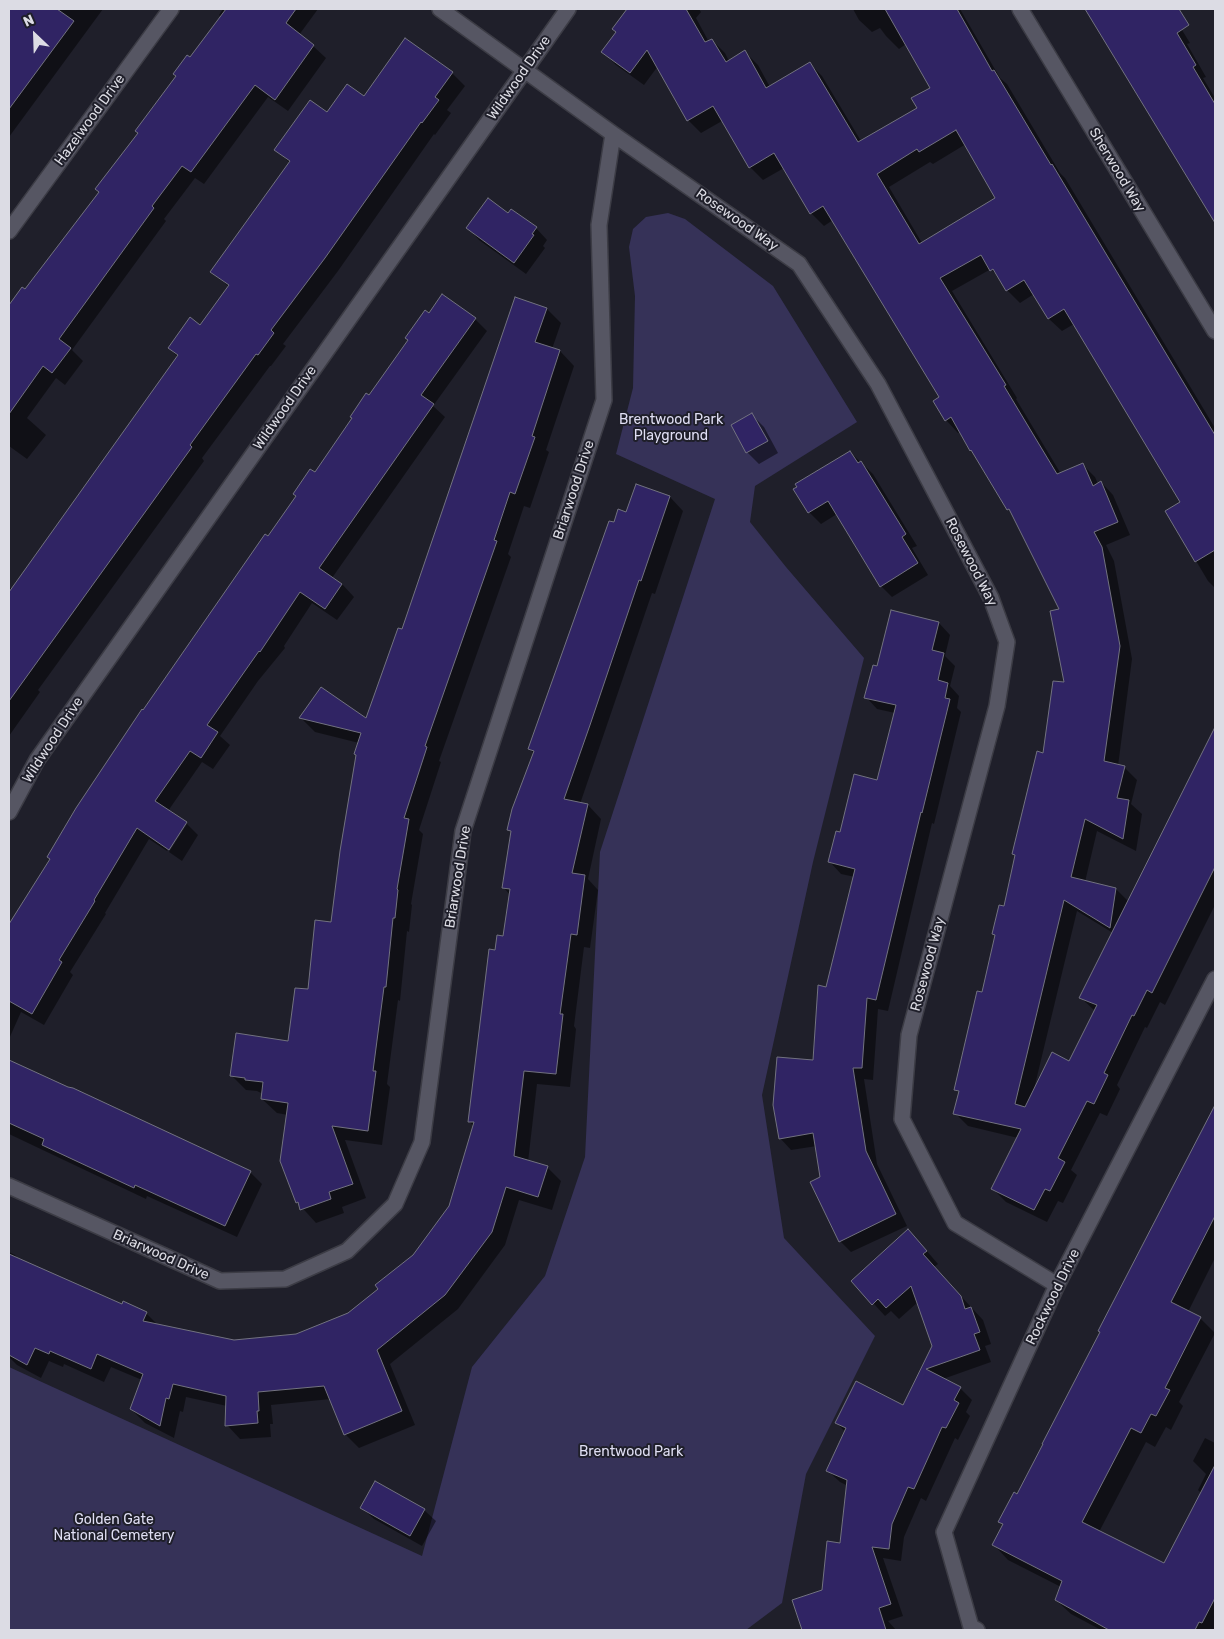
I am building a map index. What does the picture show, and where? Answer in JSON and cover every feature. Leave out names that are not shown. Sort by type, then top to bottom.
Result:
[{"type":"street","name":"Hazelwood Drive","points":[[9,231],[171,9]]},
{"type":"street","name":"Rosewood Way","points":[[440,9],[612,134],[799,264],[878,384],[991,598],[1007,642],[997,706],[909,1035],[902,1119],[955,1223],[1057,1285]]},
{"type":"street","name":"Wildwood Drive","points":[[9,812],[37,760],[568,9]]},
{"type":"street","name":"Sherwood Way","points":[[1020,9],[1215,331]]},
{"type":"street","name":"Briarwood Drive","points":[[9,1186],[220,1281],[285,1279],[347,1251],[395,1204],[422,1142],[463,831],[604,400],[599,225],[612,134]]},
{"type":"street","name":"Rockwood Drive","points":[[974,1629],[944,1532],[1057,1285],[1215,978]]},
{"type":"green space","name":"Brentwood Park","points":[[668,213],[685,219],[773,286],[857,422],[755,486],[750,522],[864,658],[813,862],[762,1095],[784,1238],[875,1336],[806,1474],[782,1603],[746,1630],[9,1630],[9,1367],[422,1556],[472,1367],[545,1276],[585,1157],[600,852],[715,499],[616,454],[633,388],[635,296],[629,247],[633,229],[646,217]]},
{"type":"building","points":[[9,9],[57,9],[74,21],[9,109]]},
{"type":"building","points":[[226,9],[296,9],[286,23],[314,45],[275,100],[255,85],[191,172],[182,166],[152,206],[154,208],[59,339],[71,348],[52,373],[43,366],[9,414],[9,305],[22,287],[25,289],[99,192],[95,189],[138,133],[135,131],[176,76],[173,74],[187,55],[190,57]]},
{"type":"building","points":[[627,9],[686,9],[705,42],[712,39],[726,62],[745,50],[766,88],[810,62],[858,142],[917,108],[911,98],[930,88],[885,9],[957,9],[992,71],[994,70],[1052,164],[1215,435],[1215,550],[1195,562],[1165,511],[1180,502],[1064,309],[1048,319],[1024,280],[1006,291],[993,269],[990,271],[981,255],[940,278],[1006,385],[1004,386],[1057,474],[1083,463],[1093,486],[1101,481],[1118,522],[1094,532],[1102,547],[1120,646],[1104,761],[1125,766],[1117,798],[1129,800],[1123,839],[1085,819],[1071,877],[1116,888],[1110,928],[1064,900],[1015,1104],[1025,1107],[1052,1052],[1069,1061],[1097,1005],[1079,998],[1215,727],[1215,867],[1152,993],[1147,990],[1134,1016],[1132,1015],[1104,1073],[1108,1075],[1094,1104],[1087,1101],[1058,1158],[1065,1162],[1050,1191],[1045,1189],[1034,1210],[991,1189],[1021,1129],[953,1114],[959,1091],[954,1090],[977,991],[982,992],[995,935],[992,934],[999,905],[1004,906],[1015,855],[1012,854],[1037,751],[1043,753],[1053,681],[1064,682],[1050,611],[1059,609],[1009,509],[1007,510],[951,417],[945,421],[933,401],[939,397],[823,206],[810,214],[774,153],[749,168],[713,106],[687,121],[647,50],[630,73],[601,52],[616,32],[612,29]],"holes":[[[956,130],[995,198],[919,244],[877,174],[917,149],[919,152]]]},
{"type":"building","points":[[1085,9],[1179,9],[1189,25],[1177,33],[1196,65],[1193,67],[1215,104],[1215,223]]},
{"type":"building","points":[[405,38],[453,72],[435,97],[439,100],[421,122],[325,258],[271,330],[274,333],[258,355],[256,354],[190,445],[192,447],[9,701],[9,592],[178,355],[168,348],[190,317],[200,325],[229,285],[210,272],[290,161],[274,150],[310,100],[327,112],[347,84],[364,96]]},
{"type":"building","points":[[488,198],[508,213],[511,209],[537,227],[532,234],[534,235],[514,263],[466,228]]},
{"type":"building","points":[[442,294],[476,318],[421,395],[434,404],[319,568],[342,584],[325,609],[300,592],[260,652],[207,725],[218,732],[201,758],[190,751],[155,801],[187,822],[169,850],[137,828],[59,960],[62,962],[32,1014],[9,1001],[9,924],[50,859],[47,857],[76,808],[142,709],[265,534],[268,536],[296,496],[293,494],[310,469],[315,472],[352,418],[350,417],[366,393],[369,395],[408,340],[405,338],[425,310],[429,313]]},
{"type":"building","points":[[515,297],[547,308],[535,342],[560,350],[532,436],[535,437],[515,494],[510,492],[494,540],[497,541],[425,746],[427,747],[404,818],[409,819],[397,889],[395,918],[393,918],[386,987],[384,987],[373,1071],[376,1071],[368,1131],[332,1126],[353,1184],[329,1192],[331,1199],[300,1210],[280,1161],[288,1103],[261,1099],[263,1082],[230,1076],[236,1033],[288,1041],[295,988],[308,989],[315,920],[331,922],[340,851],[356,755],[354,754],[361,733],[299,718],[321,687],[366,718],[398,628],[402,629]]},
{"type":"building","points":[[752,413],[768,441],[746,453],[731,425]]},
{"type":"building","points":[[850,451],[858,463],[861,461],[906,534],[902,537],[918,563],[880,587],[828,501],[808,513],[793,489],[797,487],[795,484]]},
{"type":"building","points":[[636,484],[670,496],[641,581],[639,580],[564,799],[588,804],[572,873],[585,875],[577,935],[571,934],[560,1014],[563,1014],[556,1074],[524,1071],[514,1156],[548,1166],[538,1197],[506,1187],[492,1232],[445,1295],[377,1350],[402,1411],[344,1435],[324,1386],[258,1392],[258,1423],[225,1426],[226,1396],[173,1384],[169,1399],[166,1398],[160,1426],[130,1409],[143,1374],[97,1354],[91,1369],[50,1351],[49,1354],[35,1348],[27,1365],[9,1355],[9,1254],[122,1304],[123,1301],[147,1312],[143,1321],[234,1340],[296,1334],[348,1313],[378,1289],[375,1285],[413,1255],[449,1206],[474,1122],[468,1122],[489,949],[495,950],[497,935],[503,936],[510,889],[502,888],[511,831],[507,830],[512,809],[534,751],[528,749],[609,521],[614,522],[618,509],[626,512]]},
{"type":"building","points":[[891,610],[939,622],[932,650],[944,653],[938,680],[948,683],[945,698],[950,699],[876,1000],[867,998],[862,1068],[853,1068],[866,1151],[896,1214],[839,1242],[810,1182],[820,1177],[813,1133],[779,1139],[773,1105],[777,1057],[813,1060],[818,985],[826,987],[855,869],[828,862],[836,831],[840,832],[854,774],[877,780],[896,705],[864,698],[873,665],[877,666]]},
{"type":"building","points":[[9,1060],[251,1171],[225,1226],[135,1185],[134,1188],[42,1145],[44,1139],[9,1123]]},
{"type":"building","points":[[1215,1105],[1215,1216],[1171,1302],[1201,1317],[1165,1388],[1170,1390],[1156,1416],[1151,1414],[1141,1433],[1131,1428],[1082,1522],[1164,1563],[1215,1465],[1215,1598],[1202,1623],[1199,1622],[1195,1630],[1109,1630],[1055,1600],[1062,1581],[992,1545],[1003,1524],[998,1522],[1014,1492],[1017,1494],[1100,1332],[1098,1331]]},
{"type":"building","points":[[908,1229],[927,1251],[923,1254],[961,1296],[965,1309],[971,1307],[980,1332],[974,1334],[980,1350],[926,1369],[961,1387],[954,1400],[959,1403],[946,1428],[942,1427],[914,1489],[908,1487],[892,1524],[889,1549],[872,1547],[891,1604],[879,1608],[886,1630],[802,1630],[792,1600],[822,1590],[827,1541],[840,1543],[847,1480],[826,1471],[846,1428],[835,1423],[856,1381],[903,1405],[932,1346],[911,1286],[886,1308],[878,1299],[872,1305],[851,1281]]},
{"type":"building","points":[[375,1481],[425,1509],[410,1536],[360,1508]]},
{"type":"park label","name":"Brentwood Park Playground","points":[[671,428]]},
{"type":"park label","name":"Golden Gate National Cemetery","points":[[114,1528]]}]
